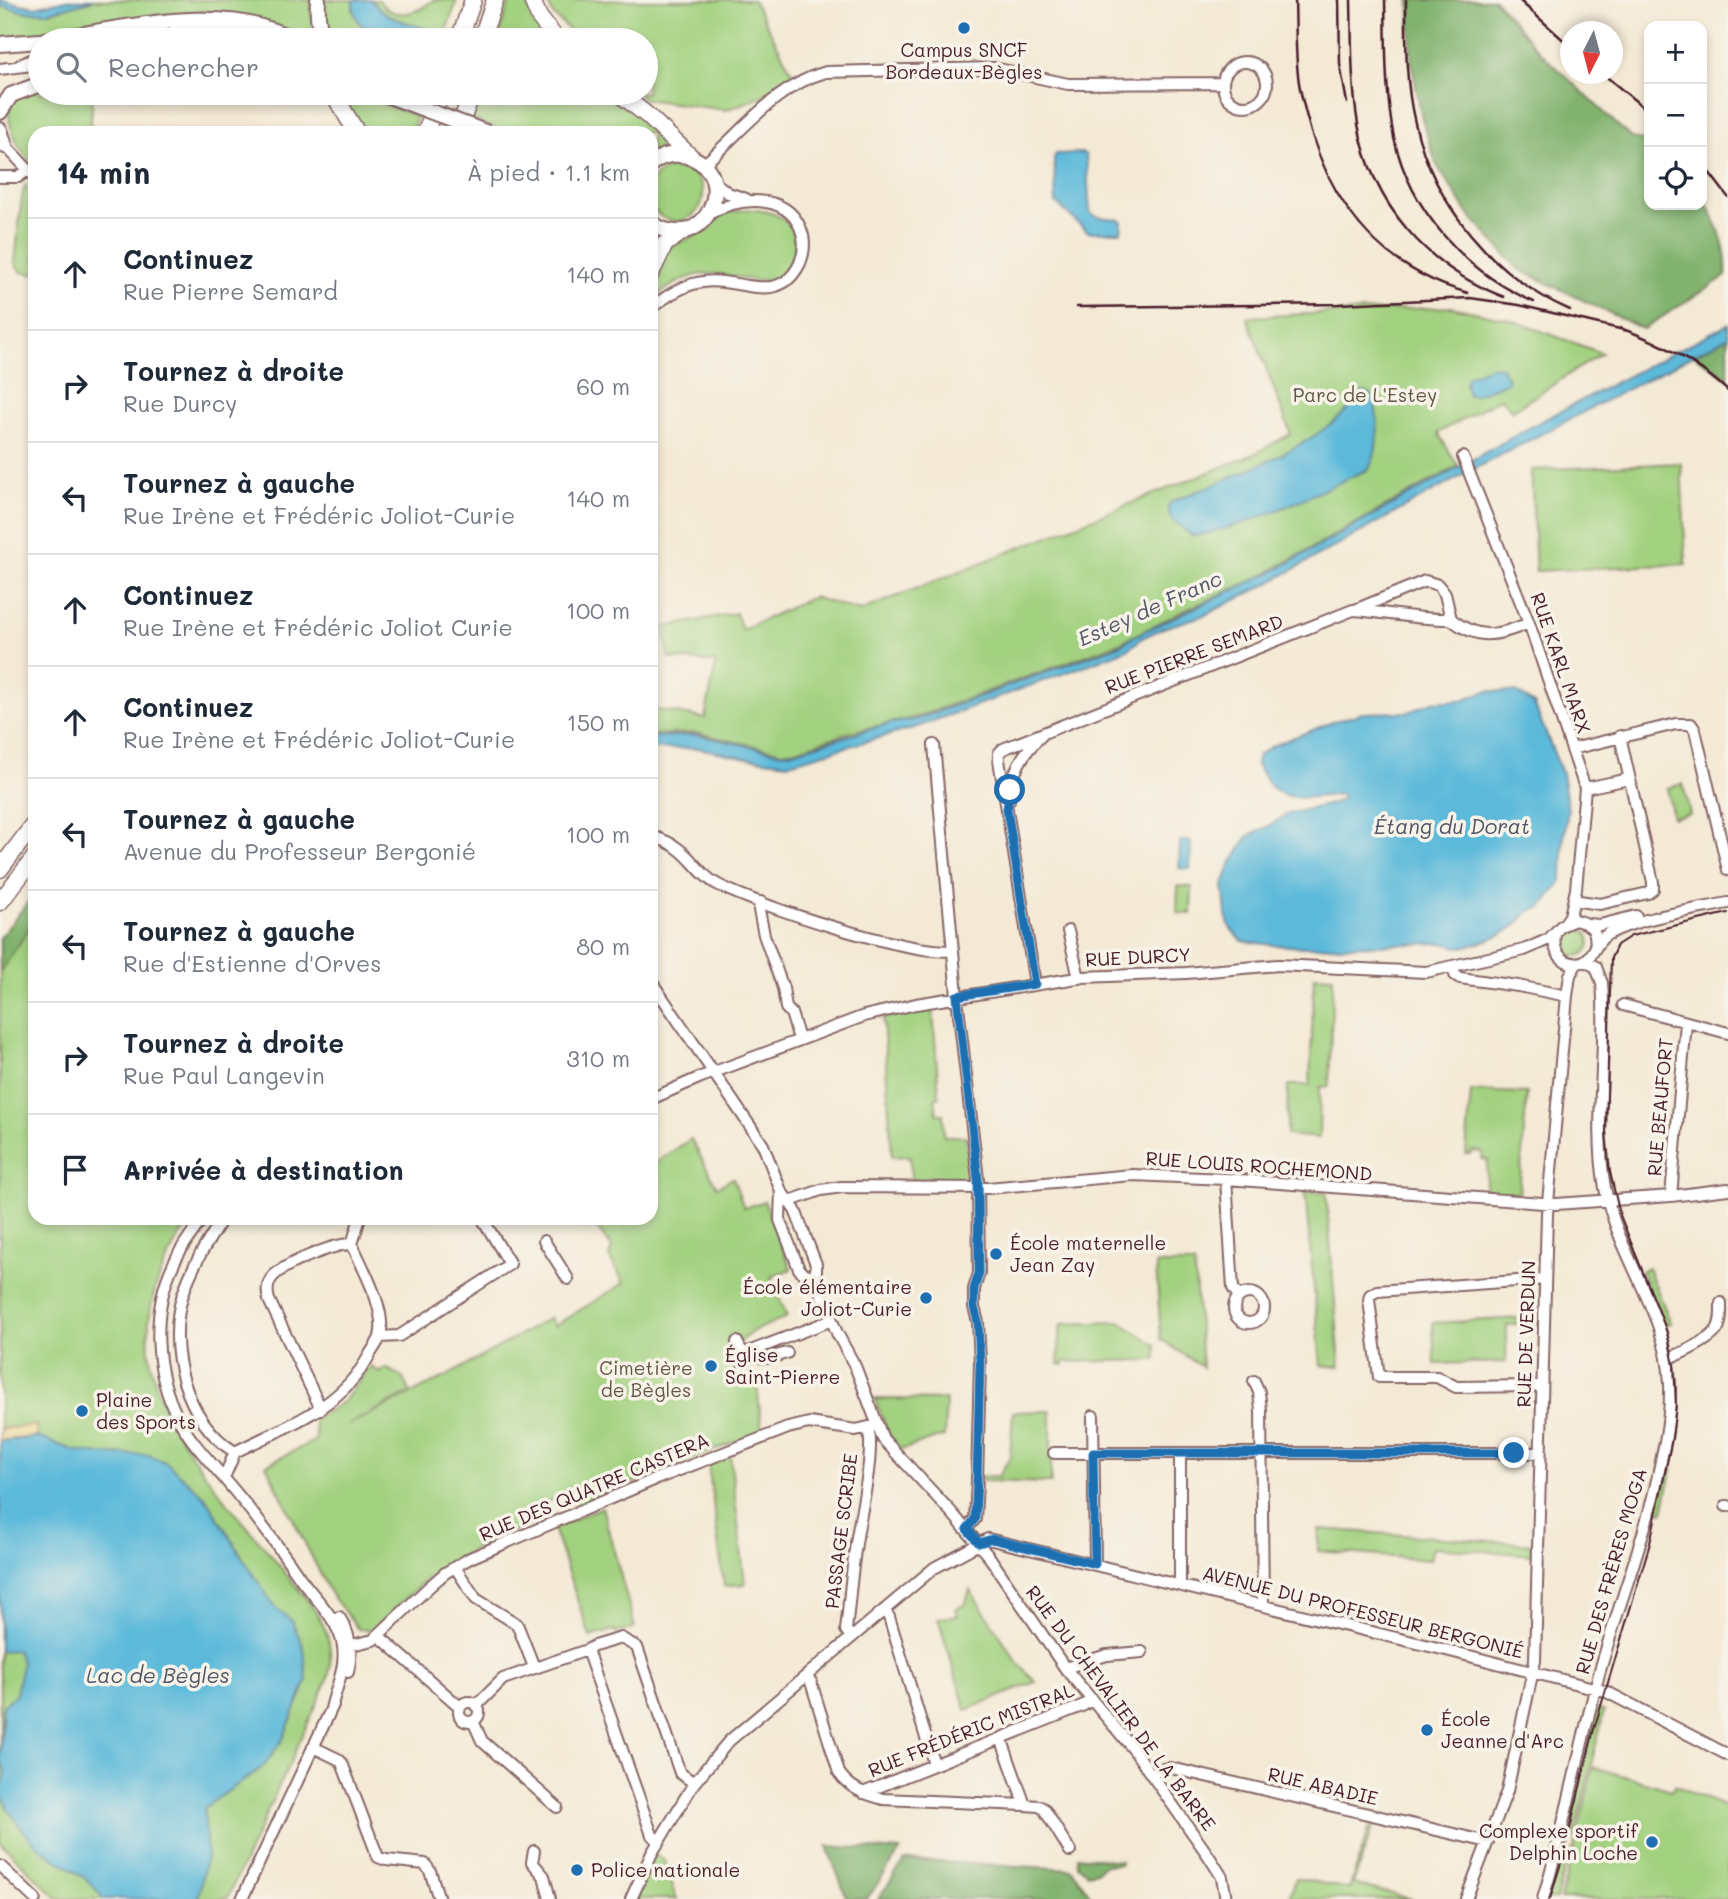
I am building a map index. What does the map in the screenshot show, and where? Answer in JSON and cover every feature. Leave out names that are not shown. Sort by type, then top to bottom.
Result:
[{"type":"highway","points":[[454,28],[463,0]]},
{"type":"highway","points":[[463,28],[473,0]]},
{"type":"highway","points":[[486,28],[496,0]]},
{"type":"highway","points":[[490,28],[496,0]]},
{"type":"highway","points":[[532,0],[538,17],[547,28]]},
{"type":"highway","points":[[340,105],[353,126]]},
{"type":"highway","points":[[420,126],[428,105]]},
{"type":"highway","points":[[428,126],[436,105]]},
{"type":"highway","points":[[451,126],[458,105]]},
{"type":"highway","points":[[460,126],[468,105]]},
{"type":"highway","points":[[634,105],[697,161]]},
{"type":"highway","points":[[658,258],[665,244],[682,232]]},
{"type":"highway","points":[[0,869],[28,833]]},
{"type":"highway","points":[[0,902],[28,866]]},
{"type":"main road","points":[[318,0],[319,28]]},
{"type":"main road","points":[[179,28],[206,18],[249,22],[269,28]]},
{"type":"main road","points":[[122,28],[163,19],[210,28]]},
{"type":"main road","points":[[0,44],[28,42]]},
{"type":"main road","points":[[0,92],[28,82]]},
{"type":"main road","points":[[0,112],[11,95],[28,89]]},
{"type":"main road","points":[[415,105],[470,126]]},
{"type":"main road","points":[[0,130],[3,143]]},
{"type":"main road","points":[[658,160],[666,155],[679,154],[697,161],[713,181],[714,202],[703,222],[682,232],[670,232],[658,226]]},
{"type":"street","points":[[168,28],[185,25]]},
{"type":"street","points":[[176,28],[185,25]]},
{"type":"street","points":[[18,66],[28,60]]},
{"type":"street","points":[[1246,62],[1258,67],[1266,83],[1263,96],[1245,106],[1231,102],[1223,90],[1223,83],[1233,65],[1246,62]]},
{"type":"street","points":[[0,69],[28,65]]},
{"type":"street","points":[[697,161],[784,90],[808,76],[844,70],[994,68],[1068,84],[1223,83]]},
{"type":"street","points":[[3,143],[28,169]]},
{"type":"street","points":[[0,177],[28,174]]},
{"type":"street","points":[[658,303],[699,282],[725,281],[763,288],[774,286],[795,272],[804,249],[804,237],[793,216],[775,204],[752,201],[728,193],[713,181]]},
{"type":"street","points":[[710,213],[727,204],[752,201]]},
{"type":"street","name":"RUE KARL MARX","points":[[1464,460],[1529,623],[1585,788],[1578,895],[1565,923]]},
{"type":"street","name":"RUE PIERRE SEMARD","points":[[1035,984],[999,753],[1003,749],[1424,582],[1438,585],[1445,594],[1451,619],[1464,629],[1477,634],[1511,630],[1529,623]]},
{"type":"street","name":"RUE PIERRE SEMARD","points":[[1353,610],[1426,620],[1451,619]]},
{"type":"street","points":[[1572,749],[1676,724],[1691,724],[1695,730],[1728,870]]},
{"type":"street","name":"RUE PIERRE SEMARD","points":[[1007,809],[1012,782],[1019,764],[1027,749],[1048,730]]},
{"type":"street","points":[[1578,895],[1600,904],[1648,893],[1653,889],[1620,736]]},
{"type":"street","points":[[934,745],[978,1188],[979,1273],[974,1289],[974,1307],[978,1322],[980,1391],[976,1513],[974,1522],[967,1529]]},
{"type":"street","points":[[1585,788],[1629,779]]},
{"type":"street","points":[[658,839],[681,850],[703,876],[722,887],[761,902],[859,934],[920,948],[953,950]]},
{"type":"street","name":"RUE KARL MARX","points":[[1578,895],[1586,924]]},
{"type":"street","points":[[1524,950],[1555,935],[1565,923],[1575,920],[1600,925],[1728,895]]},
{"type":"street","points":[[761,902],[759,910],[764,935],[799,1040]]},
{"type":"street","points":[[1555,935],[1557,953],[1564,960],[1581,962],[1592,955],[1604,935],[1617,929],[1728,903]]},
{"type":"street","points":[[1586,924],[1595,934],[1596,946]]},
{"type":"street","points":[[1068,932],[1079,978]]},
{"type":"street","points":[[1524,950],[1557,953]]},
{"type":"street","name":"RUE DURCY","points":[[658,1096],[799,1040],[888,1009],[957,996],[1110,974],[1186,973],[1261,965],[1416,972],[1524,950]]},
{"type":"street","name":"RUE DE VERDUN","points":[[1466,1899],[1507,1791],[1533,1673],[1548,1204],[1567,996],[1570,975],[1581,962]]},
{"type":"street","name":"RUE DES FRÈRES MOGA","points":[[1543,1899],[1557,1852],[1596,1688],[1656,1486],[1669,1414],[1670,1382],[1667,1358],[1657,1320],[1608,1200],[1601,1151],[1602,982],[1592,963],[1581,962]]},
{"type":"street","points":[[1453,966],[1455,975],[1460,978],[1567,996]]},
{"type":"street","points":[[658,991],[763,1144],[781,1191],[790,1201],[816,1264],[814,1276],[855,1366],[872,1426]]},
{"type":"street","points":[[1623,1005],[1728,1034]]},
{"type":"street","name":"RUE BEAUFORT","points":[[1671,1196],[1686,1022]]},
{"type":"street","name":"RUE LOUIS ROCHEMOND","points":[[790,1201],[821,1190],[842,1187],[978,1188],[1132,1175],[1548,1204],[1671,1196],[1728,1189]]},
{"type":"street","points":[[1226,1180],[1233,1287],[1239,1297]]},
{"type":"street","points":[[781,1191],[780,1220],[799,1269],[804,1274],[814,1276]]},
{"type":"street","points":[[197,1225],[184,1244],[166,1282],[159,1316],[159,1352],[166,1390],[178,1418],[195,1444],[342,1622],[351,1659],[346,1681],[242,1899]]},
{"type":"street","points":[[219,1225],[196,1261],[187,1282],[179,1307],[177,1343],[182,1375],[194,1405],[217,1439],[235,1452]]},
{"type":"street","points":[[222,1476],[235,1452],[321,1409],[349,1387],[380,1337],[375,1296],[352,1244],[358,1225]]},
{"type":"street","points":[[380,1337],[399,1336],[510,1264],[486,1225]]},
{"type":"street","points":[[544,1241],[568,1279]]},
{"type":"street","points":[[321,1409],[269,1300],[268,1286],[278,1271],[328,1249],[352,1244]]},
{"type":"street","points":[[1542,1386],[1456,1387],[1437,1377],[1379,1377],[1369,1300],[1370,1295],[1377,1292],[1545,1279]]},
{"type":"street","points":[[1667,1358],[1716,1332],[1720,1324],[1721,1303]]},
{"type":"street","points":[[743,1354],[832,1320]]},
{"type":"street","points":[[737,1342],[743,1354],[744,1368]]},
{"type":"street","points":[[743,1354],[768,1358],[787,1353]]},
{"type":"street","points":[[1254,1381],[1262,1410],[1263,1605]]},
{"type":"street","points":[[1093,1416],[1095,1564]]},
{"type":"street","name":"RUE DES QUATRE CASTERA","points":[[347,1646],[369,1642],[379,1636],[430,1586],[470,1558],[585,1509],[788,1428],[809,1423],[856,1430],[872,1426]]},
{"type":"street","name":"RUE DU CHEVALIER DE LA BARRE","points":[[872,1426],[979,1543],[1065,1668],[1151,1774],[1222,1877],[1226,1899]]},
{"type":"street","name":"PASSAGE SCRIBE","points":[[851,1637],[846,1630],[872,1426]]},
{"type":"street","points":[[1054,1453],[1540,1453]]},
{"type":"street","points":[[1180,1453],[1180,1585]]},
{"type":"street","name":"AVENUE DU PROFESSEUR BERGONIÉ","points":[[979,1543],[992,1539],[1596,1688],[1617,1695],[1728,1755]]},
{"type":"street","points":[[631,1899],[639,1878],[694,1783],[729,1741],[934,1568],[979,1543]]},
{"type":"street","points":[[456,1567],[476,1599],[517,1624],[534,1668]]},
{"type":"street","points":[[884,1610],[889,1617],[934,1764]]},
{"type":"street","points":[[379,1636],[460,1707]]},
{"type":"street","points":[[477,1706],[503,1679],[618,1639],[637,1647],[680,1773],[694,1783]]},
{"type":"street","points":[[587,1650],[652,1835],[659,1842]]},
{"type":"street","points":[[1065,1668],[1107,1655],[1142,1652]]},
{"type":"street","points":[[806,1676],[811,1682],[839,1773],[844,1781],[863,1793],[883,1798],[1039,1806],[1044,1809],[1070,1851]]},
{"type":"street","name":"RUE FRÉDÉRIC MISTRAL","points":[[863,1793],[1084,1705],[1092,1699]]},
{"type":"street","points":[[468,1702],[477,1706],[479,1714],[473,1721],[462,1719],[460,1707],[468,1702]]},
{"type":"street","points":[[473,1721],[482,1741],[557,1807]]},
{"type":"street","points":[[1001,1738],[1025,1805]]},
{"type":"street","points":[[313,1747],[342,1763],[378,1857],[425,1864],[439,1899]]},
{"type":"street","name":"RUE ABADIE","points":[[1151,1774],[1171,1768],[1488,1842]]},
{"type":"street","points":[[534,1851],[532,1862],[544,1876],[550,1899]]},
{"type":"street","points":[[0,1866],[35,1899]]},
{"type":"green space","points":[[94,0],[311,0],[314,28],[279,28],[245,16],[203,11],[159,15],[86,28],[28,28],[28,37],[0,38],[0,6],[49,12]]},
{"type":"green space","points":[[325,0],[353,0],[353,11],[366,28],[327,28],[324,19]]},
{"type":"green space","points":[[371,0],[379,0],[391,11],[405,13],[420,9],[433,0],[457,0],[447,28],[424,28],[392,17]]},
{"type":"green space","points":[[510,0],[525,0],[541,28],[501,28]]},
{"type":"green space","points":[[546,0],[753,0],[794,76],[765,95],[726,110],[658,101],[658,28],[567,28],[554,16]]},
{"type":"green space","points":[[1410,0],[1495,0],[1538,50],[1560,71],[1560,84],[1574,84],[1631,138],[1644,140],[1644,210],[1707,210],[1707,206],[1720,234],[1726,276],[1643,329],[1518,269],[1467,212],[1436,164],[1422,119],[1411,60]]},
{"type":"green space","points":[[28,92],[28,105],[92,105],[91,126],[28,126],[28,159],[18,144],[9,116],[14,98]]},
{"type":"green space","points":[[343,105],[386,105],[417,116],[413,126],[356,126]]},
{"type":"green space","points":[[474,105],[627,105],[650,126],[490,126],[469,118]]},
{"type":"green space","points":[[658,133],[666,141],[658,149]]},
{"type":"green space","points":[[676,167],[686,169],[695,175],[701,184],[701,204],[695,213],[676,221],[658,214],[658,174]]},
{"type":"green space","points":[[25,185],[28,188],[28,273],[21,272],[15,264]]},
{"type":"green space","points":[[749,209],[765,211],[784,220],[794,235],[795,247],[786,269],[777,277],[767,280],[717,274],[697,275],[676,283],[658,295],[658,264],[665,249],[703,232],[725,213]]},
{"type":"green space","name":"Parc de L'Estey","points":[[1451,307],[1508,319],[1602,353],[1512,411],[1501,398],[1438,433],[1458,466],[1256,579],[1120,643],[917,717],[851,732],[796,750],[782,752],[697,733],[658,735],[658,710],[705,718],[716,663],[669,658],[664,627],[736,613],[742,630],[813,597],[860,611],[1252,455],[1291,434],[1247,317]]},
{"type":"green space","points":[[1728,337],[1728,378],[1694,355]]},
{"type":"green space","points":[[1681,463],[1686,564],[1536,571],[1531,470]]},
{"type":"green space","points":[[1683,784],[1690,814],[1673,818],[1667,788]]},
{"type":"green space","points":[[1178,886],[1192,887],[1191,914],[1177,913]]},
{"type":"green space","name":"Lac de Bègles","points":[[28,902],[28,1225],[188,1225],[162,1271],[149,1320],[151,1366],[166,1410],[189,1451],[315,1611],[327,1636],[330,1665],[327,1682],[227,1899],[58,1899],[0,1842],[0,938]]},
{"type":"green space","points":[[28,902],[28,930],[0,972],[0,938]]},
{"type":"green space","points":[[1576,928],[1586,932],[1590,942],[1586,952],[1576,956],[1566,952],[1562,942],[1566,932]]},
{"type":"green space","points":[[1314,976],[1333,977],[1329,1086],[1320,1087],[1319,1138],[1287,1135],[1288,1085],[1310,1085]]},
{"type":"green space","points":[[933,1009],[939,1097],[935,1098],[937,1114],[943,1114],[944,1136],[966,1136],[970,1172],[963,1180],[911,1180],[910,1156],[892,1157],[883,1018]]},
{"type":"green space","points":[[1471,1091],[1527,1093],[1519,1194],[1485,1191],[1488,1160],[1482,1159],[1483,1152],[1472,1151],[1471,1154],[1466,1154]]},
{"type":"green space","name":"Cimetière de Bègles","points":[[691,1139],[717,1187],[733,1178],[744,1208],[764,1201],[791,1269],[771,1277],[787,1317],[753,1331],[733,1347],[740,1367],[748,1369],[751,1385],[757,1385],[762,1431],[576,1506],[570,1492],[535,1507],[537,1513],[529,1517],[530,1525],[468,1552],[427,1578],[373,1630],[358,1629],[330,1593],[266,1465],[316,1440],[314,1420],[344,1401],[371,1366],[380,1373],[385,1368],[401,1376],[411,1392],[348,1425],[445,1377],[550,1318],[554,1326],[624,1283],[609,1257],[612,1247],[595,1225],[658,1225],[658,1161]]},
{"type":"green space","points":[[1305,1191],[1326,1192],[1340,1366],[1321,1366]]},
{"type":"green space","points":[[1156,1264],[1194,1264],[1202,1367],[1161,1339]]},
{"type":"green space","points":[[1648,1268],[1671,1323],[1663,1325],[1641,1271]]},
{"type":"green space","points":[[1539,1317],[1539,1323],[1507,1325],[1506,1362],[1435,1364],[1433,1323]]},
{"type":"green space","points":[[1120,1322],[1156,1345],[1156,1360],[1058,1364],[1061,1324]]},
{"type":"green space","points":[[875,1399],[946,1400],[944,1437],[901,1450],[889,1435]]},
{"type":"green space","points":[[1051,1411],[1051,1483],[982,1481],[982,1476],[999,1476],[1010,1457],[1013,1412]]},
{"type":"green space","points":[[730,1455],[745,1584],[724,1586],[708,1464]]},
{"type":"green space","points":[[1664,1467],[1672,1469],[1663,1512],[1655,1510]]},
{"type":"green space","points":[[602,1507],[635,1628],[616,1633],[614,1630],[590,1637],[553,1528]]},
{"type":"green space","points":[[1319,1529],[1532,1544],[1532,1555],[1433,1547],[1430,1560],[1318,1551]]},
{"type":"green space","points":[[970,1590],[1018,1663],[1036,1682],[966,1710],[938,1618],[958,1616],[955,1609],[965,1605]]},
{"type":"green space","points":[[1597,1709],[1604,1711],[1573,1839],[1565,1837]]},
{"type":"green space","name":"Complexe sportif Delphin Loche","points":[[1593,1767],[1672,1790],[1675,1785],[1728,1808],[1728,1899],[1560,1899]]},
{"type":"green space","points":[[1372,1820],[1375,1821],[1353,1884],[1412,1899],[1289,1899],[1296,1878],[1349,1889]]},
{"type":"green space","points":[[827,1846],[900,1851],[867,1899],[847,1899]]},
{"type":"green space","points":[[1562,1849],[1570,1851],[1556,1899],[1547,1899]]},
{"type":"green space","points":[[652,1853],[664,1860],[677,1899],[631,1899]]},
{"type":"green space","points":[[1077,1856],[1121,1861],[1120,1864],[1104,1865],[1098,1871],[1087,1873],[1078,1865]]},
{"type":"green space","points":[[905,1860],[1072,1869],[1093,1899],[878,1899]]},
{"type":"sand","points":[[36,1425],[37,1437],[0,1441],[0,1429]]},
{"type":"water","points":[[0,0],[35,7],[67,0],[94,0],[49,12],[26,12],[0,6]]},
{"type":"water","points":[[353,0],[371,0],[392,17],[424,28],[366,28],[355,14]]},
{"type":"water","points":[[1056,154],[1086,155],[1090,212],[1097,217],[1122,221],[1121,232],[1088,232],[1056,203]]},
{"type":"water","points":[[1728,324],[1728,337],[1474,469],[1269,583],[1205,615],[1163,628],[1142,638],[1130,648],[1095,662],[914,728],[789,763],[698,748],[658,749],[658,737],[697,735],[782,753],[796,751],[891,723],[918,719],[1120,645],[1138,634],[1274,571],[1538,423]]},
{"type":"water","points":[[1492,366],[1502,367],[1508,379],[1506,383],[1475,395],[1468,395],[1465,384],[1468,376]]},
{"type":"water","points":[[1363,392],[1371,395],[1374,403],[1378,432],[1369,469],[1260,517],[1215,531],[1192,536],[1170,518],[1168,506],[1173,501],[1249,470],[1302,443],[1326,428]]},
{"type":"water","name":"Étang du Dorat","points":[[1487,691],[1516,692],[1534,704],[1562,773],[1568,810],[1563,843],[1562,881],[1541,908],[1528,912],[1504,933],[1480,943],[1459,947],[1442,943],[1304,947],[1242,941],[1230,928],[1223,884],[1231,864],[1248,836],[1287,814],[1335,803],[1343,798],[1341,794],[1305,798],[1279,792],[1256,764],[1258,755],[1272,746],[1363,713],[1409,712],[1432,702],[1461,700]]},
{"type":"water","points":[[1180,841],[1191,841],[1190,869],[1179,868]]},
{"type":"water","name":"Lac de Bègles","points":[[37,1437],[76,1451],[150,1455],[167,1463],[205,1497],[275,1607],[292,1621],[304,1648],[307,1681],[283,1739],[263,1767],[204,1808],[207,1853],[198,1899],[103,1899],[79,1874],[43,1850],[29,1837],[15,1820],[0,1793],[6,1772],[0,1761],[3,1706],[16,1694],[22,1664],[17,1650],[0,1651],[0,1441]]},
{"type":"tram line","points":[[1550,1899],[1594,1729],[1650,1543],[1672,1439],[1676,1405],[1674,1365],[1667,1332],[1620,1215],[1610,1172],[1606,1132],[1611,958],[1617,945],[1631,936],[1728,913]]},
{"type":"railway","points":[[1295,0],[1296,56],[1302,97],[1311,132],[1335,188],[1368,234],[1389,253],[1439,283],[1468,293]]},
{"type":"railway","points":[[1339,0],[1340,64],[1347,103]]},
{"type":"railway","points":[[1351,0],[1352,62],[1358,124],[1365,154],[1376,181],[1390,207],[1428,251],[1476,285],[1504,297]]},
{"type":"railway","points":[[1385,0],[1386,69],[1391,121],[1402,165],[1413,190],[1428,214],[1464,257],[1509,290],[1534,302]]},
{"type":"railway","points":[[1406,0],[1409,93],[1424,153],[1436,182],[1452,209],[1492,258],[1542,296],[1570,310]]},
{"type":"railway","points":[[1519,0],[1560,37]]},
{"type":"railway","points":[[1615,84],[1644,108]]},
{"type":"railway","points":[[1707,170],[1728,197]]},
{"type":"railway","points":[[1077,307],[1339,304],[1470,298],[1519,305],[1628,331]]},
{"type":"railway","points":[[1620,328],[1677,354],[1728,391]]},
{"type":"place","name":"Campus SNCF Bordeaux-Bègles","points":[[964,28]]},
{"type":"place","name":"École maternelle Jean Zay","points":[[996,1254]]},
{"type":"place","name":"École élémentaire Joliot-Curie","points":[[926,1298]]},
{"type":"place","name":"Église Saint-Pierre","points":[[711,1366]]},
{"type":"place","name":"Plaine des Sports","points":[[82,1411]]},
{"type":"place","name":"École Jeanne d'Arc","points":[[1427,1730]]},
{"type":"place","name":"Complexe sportif Delphin Loche","points":[[1652,1842]]},
{"type":"place","name":"Police nationale","points":[[577,1870]]},
{"type":"route","points":[[1010,790],[1007,809],[1035,984],[957,996],[978,1179],[979,1273],[974,1289],[974,1307],[978,1322],[980,1391],[975,1519],[967,1529],[979,1543],[992,1539],[1095,1564],[1093,1453],[1514,1453]]},
{"type":"water label","name":"Estey de Franc","points":[[1150,609]]}]
